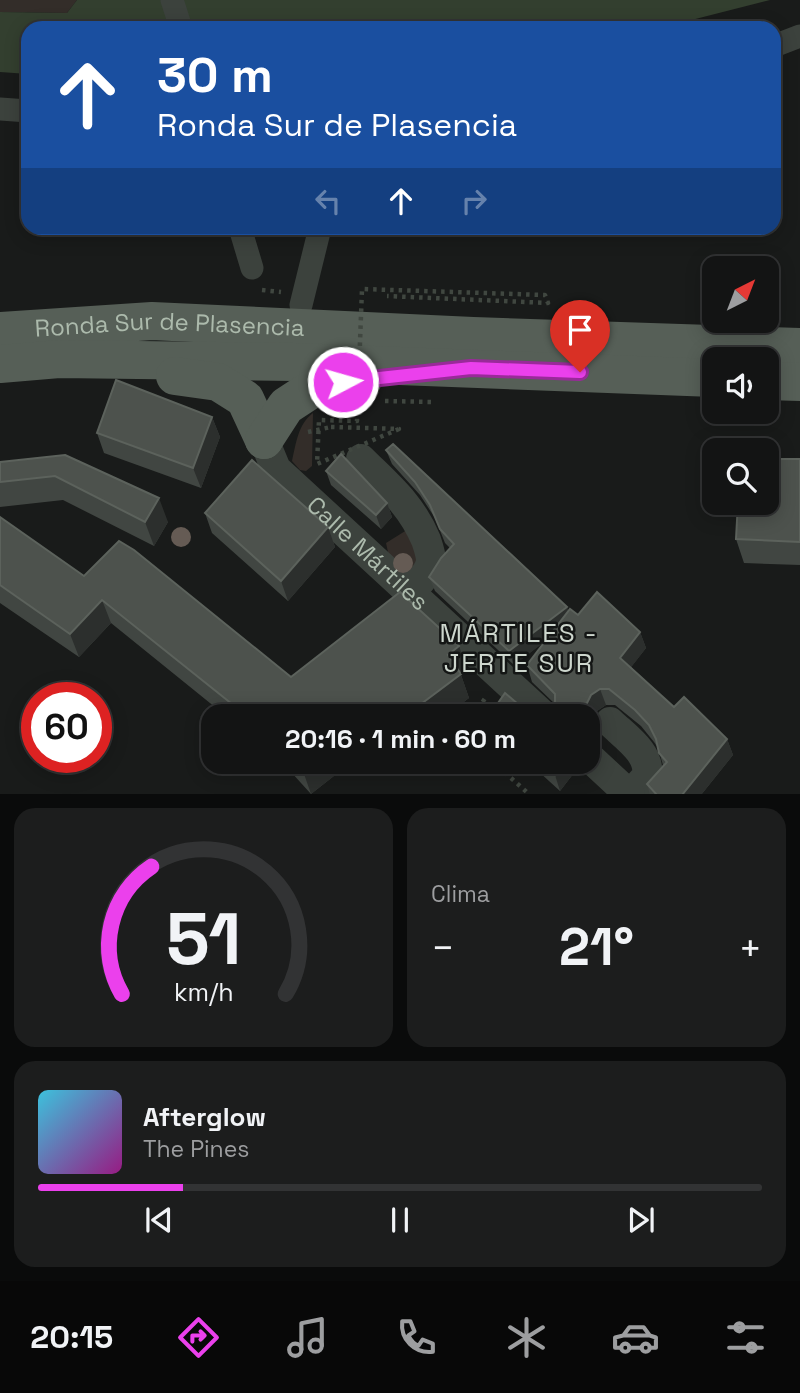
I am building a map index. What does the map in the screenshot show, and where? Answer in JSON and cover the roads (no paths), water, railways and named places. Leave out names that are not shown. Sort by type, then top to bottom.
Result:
[{"type":"main road","name":"Ronda Sur de Plasencia","points":[[0,331],[152,321],[473,336],[800,347]]},
{"type":"main road","name":"Ronda Sur de Plasencia","points":[[0,364],[59,359],[295,362],[702,378]]},
{"type":"main road","points":[[59,359],[218,382],[245,399],[264,440]]},
{"type":"main road","points":[[264,440],[286,406],[318,385],[471,368]]},
{"type":"main road","points":[[779,381],[800,382]]},
{"type":"street","points":[[172,0],[179,21]]},
{"type":"street","points":[[781,44],[800,36]]},
{"type":"street","points":[[0,109],[21,110]]},
{"type":"street","points":[[242,235],[252,268]]},
{"type":"street","points":[[301,304],[318,235]]},
{"type":"street","name":"Calle Mártiles","points":[[264,440],[276,469],[289,482],[300,481],[320,488],[378,540],[385,570],[531,704]]},
{"type":"street","points":[[361,459],[407,504],[428,547],[431,561],[427,571],[410,593]]},
{"type":"street","points":[[600,768],[630,794],[647,776],[647,763],[642,754],[610,722]]},
{"type":"district","name":"MÁRTILES - JERTE SUR","points":[[519,648]]}]
